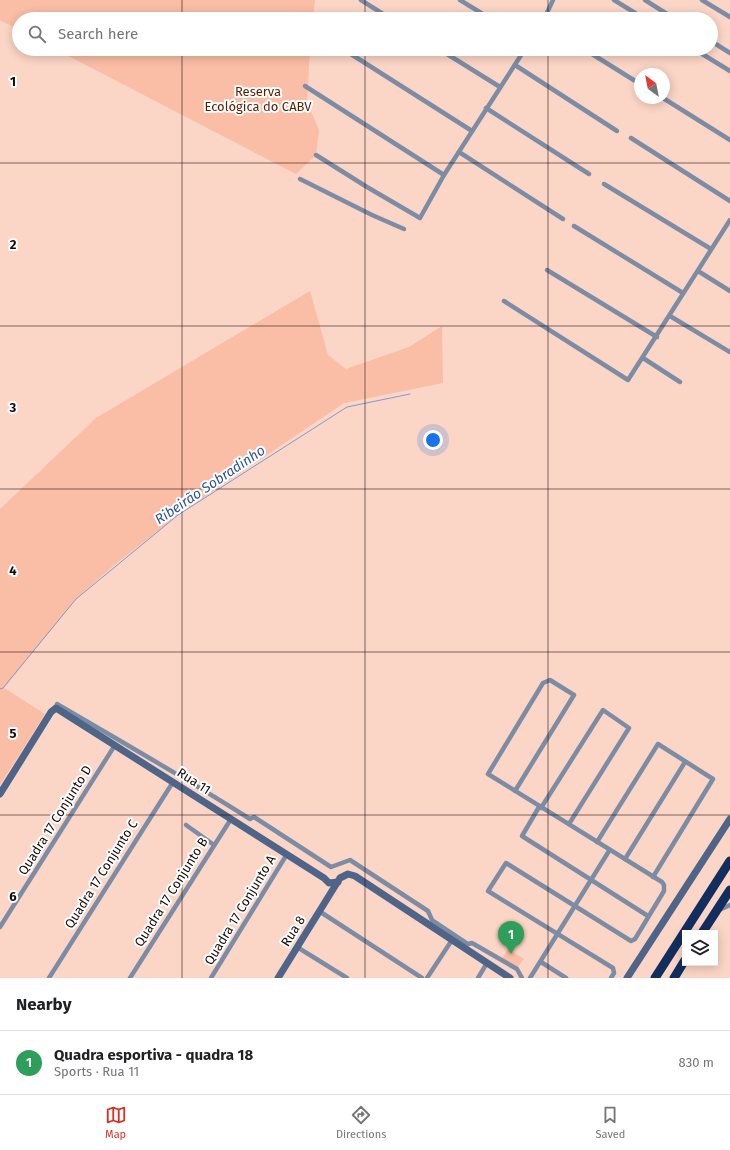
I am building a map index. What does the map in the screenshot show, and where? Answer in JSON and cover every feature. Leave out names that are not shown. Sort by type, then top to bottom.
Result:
[{"type":"highway","points":[[655,978],[730,861]]},
{"type":"highway","points":[[704,930],[730,890]]},
{"type":"highway","points":[[674,978],[682,965]]},
{"type":"street","points":[[361,0],[381,12]]},
{"type":"street","points":[[460,0],[480,12]]},
{"type":"street","points":[[547,12],[553,0]]},
{"type":"street","points":[[614,0],[634,12]]},
{"type":"street","points":[[645,0],[664,12]]},
{"type":"street","points":[[702,0],[730,17]]},
{"type":"street","points":[[718,45],[730,53]]},
{"type":"street","points":[[354,56],[472,131]]},
{"type":"street","points":[[451,56],[500,87]]},
{"type":"street","points":[[316,154],[367,187],[420,218],[444,175],[521,56]]},
{"type":"street","points":[[595,56],[634,80]]},
{"type":"street","points":[[705,56],[730,71]]},
{"type":"street","points":[[515,65],[617,131]]},
{"type":"street","points":[[305,86],[444,175]]},
{"type":"street","points":[[670,102],[730,140]]},
{"type":"street","points":[[486,108],[589,174]]},
{"type":"street","points":[[631,138],[730,201]]},
{"type":"street","points":[[459,152],[563,219]]},
{"type":"street","points":[[300,179],[372,215],[404,229]]},
{"type":"street","points":[[604,184],[711,249]]},
{"type":"street","points":[[504,301],[628,380],[657,337],[683,293],[730,220]]},
{"type":"street","points":[[574,226],[683,293]]},
{"type":"street","points":[[725,228],[730,231]]},
{"type":"street","points":[[547,270],[657,337]]},
{"type":"street","points":[[698,271],[730,291]]},
{"type":"street","points":[[670,316],[730,352]]},
{"type":"street","points":[[643,358],[680,382]]},
{"type":"street","points":[[515,791],[574,695],[553,681],[548,680],[543,683],[488,772],[489,775],[609,851],[626,859],[653,876],[662,882],[664,885],[664,890],[635,939],[631,941],[574,907],[506,863],[488,890],[490,894],[612,968],[614,973],[611,978]]},
{"type":"street","points":[[0,794],[57,704],[151,760],[177,773],[250,819],[254,817],[331,867],[350,860],[428,911],[432,920],[468,944],[472,943],[517,969],[522,978]]},
{"type":"street","name":"Rua 11","points":[[53,710],[115,745],[287,854],[331,884],[338,882]]},
{"type":"street","points":[[568,824],[629,728],[603,710],[522,836],[648,916]]},
{"type":"street","points":[[596,842],[658,744],[713,780],[653,876]]},
{"type":"street","name":"Quadra 17 Conjunto D","points":[[0,927],[115,745]]},
{"type":"street","points":[[626,859],[686,762]]},
{"type":"street","name":"Quadra 17 Conjunto C","points":[[48,978],[173,782]]},
{"type":"street","points":[[627,978],[730,818]]},
{"type":"street","name":"Quadra 17 Conjunto B","points":[[130,978],[231,819]]},
{"type":"street","points":[[186,825],[214,844]]},
{"type":"street","points":[[530,978],[609,851]]},
{"type":"street","name":"Quadra 17 Conjunto A","points":[[211,978],[287,854]]},
{"type":"street","points":[[327,897],[345,875],[355,876],[510,978]]},
{"type":"street","points":[[324,878],[327,897]]},
{"type":"street","name":"Rua 8","points":[[278,978],[327,897]]},
{"type":"street","points":[[715,913],[730,905]]},
{"type":"street","points":[[319,912],[422,978]]},
{"type":"street","points":[[427,978],[452,940]]},
{"type":"street","points":[[297,947],[348,978]]},
{"type":"street","points":[[541,962],[566,978]]},
{"type":"street","points":[[478,978],[487,963]]},
{"type":"green space","points":[[0,0],[315,0],[314,12],[12,12],[12,26],[0,20]]},
{"type":"green space","name":"Reserva Ecológica do CABV","points":[[68,56],[310,56],[307,102],[319,130],[316,155],[296,174]]},
{"type":"green space","points":[[310,291],[328,355],[346,369],[409,347],[442,326],[443,383],[344,403],[178,515],[113,566],[76,599],[4,688],[45,714],[0,785],[0,509],[96,418]]},
{"type":"green space","points":[[508,949],[524,959],[517,968],[502,959]]},
{"type":"waterway","name":"Ribeirão Sobradinho","points":[[0,689],[3,688],[76,599],[178,515],[347,407],[410,394]]},
{"type":"place","name":"Quadra esportiva - quadra 18","points":[[511,954]]}]
